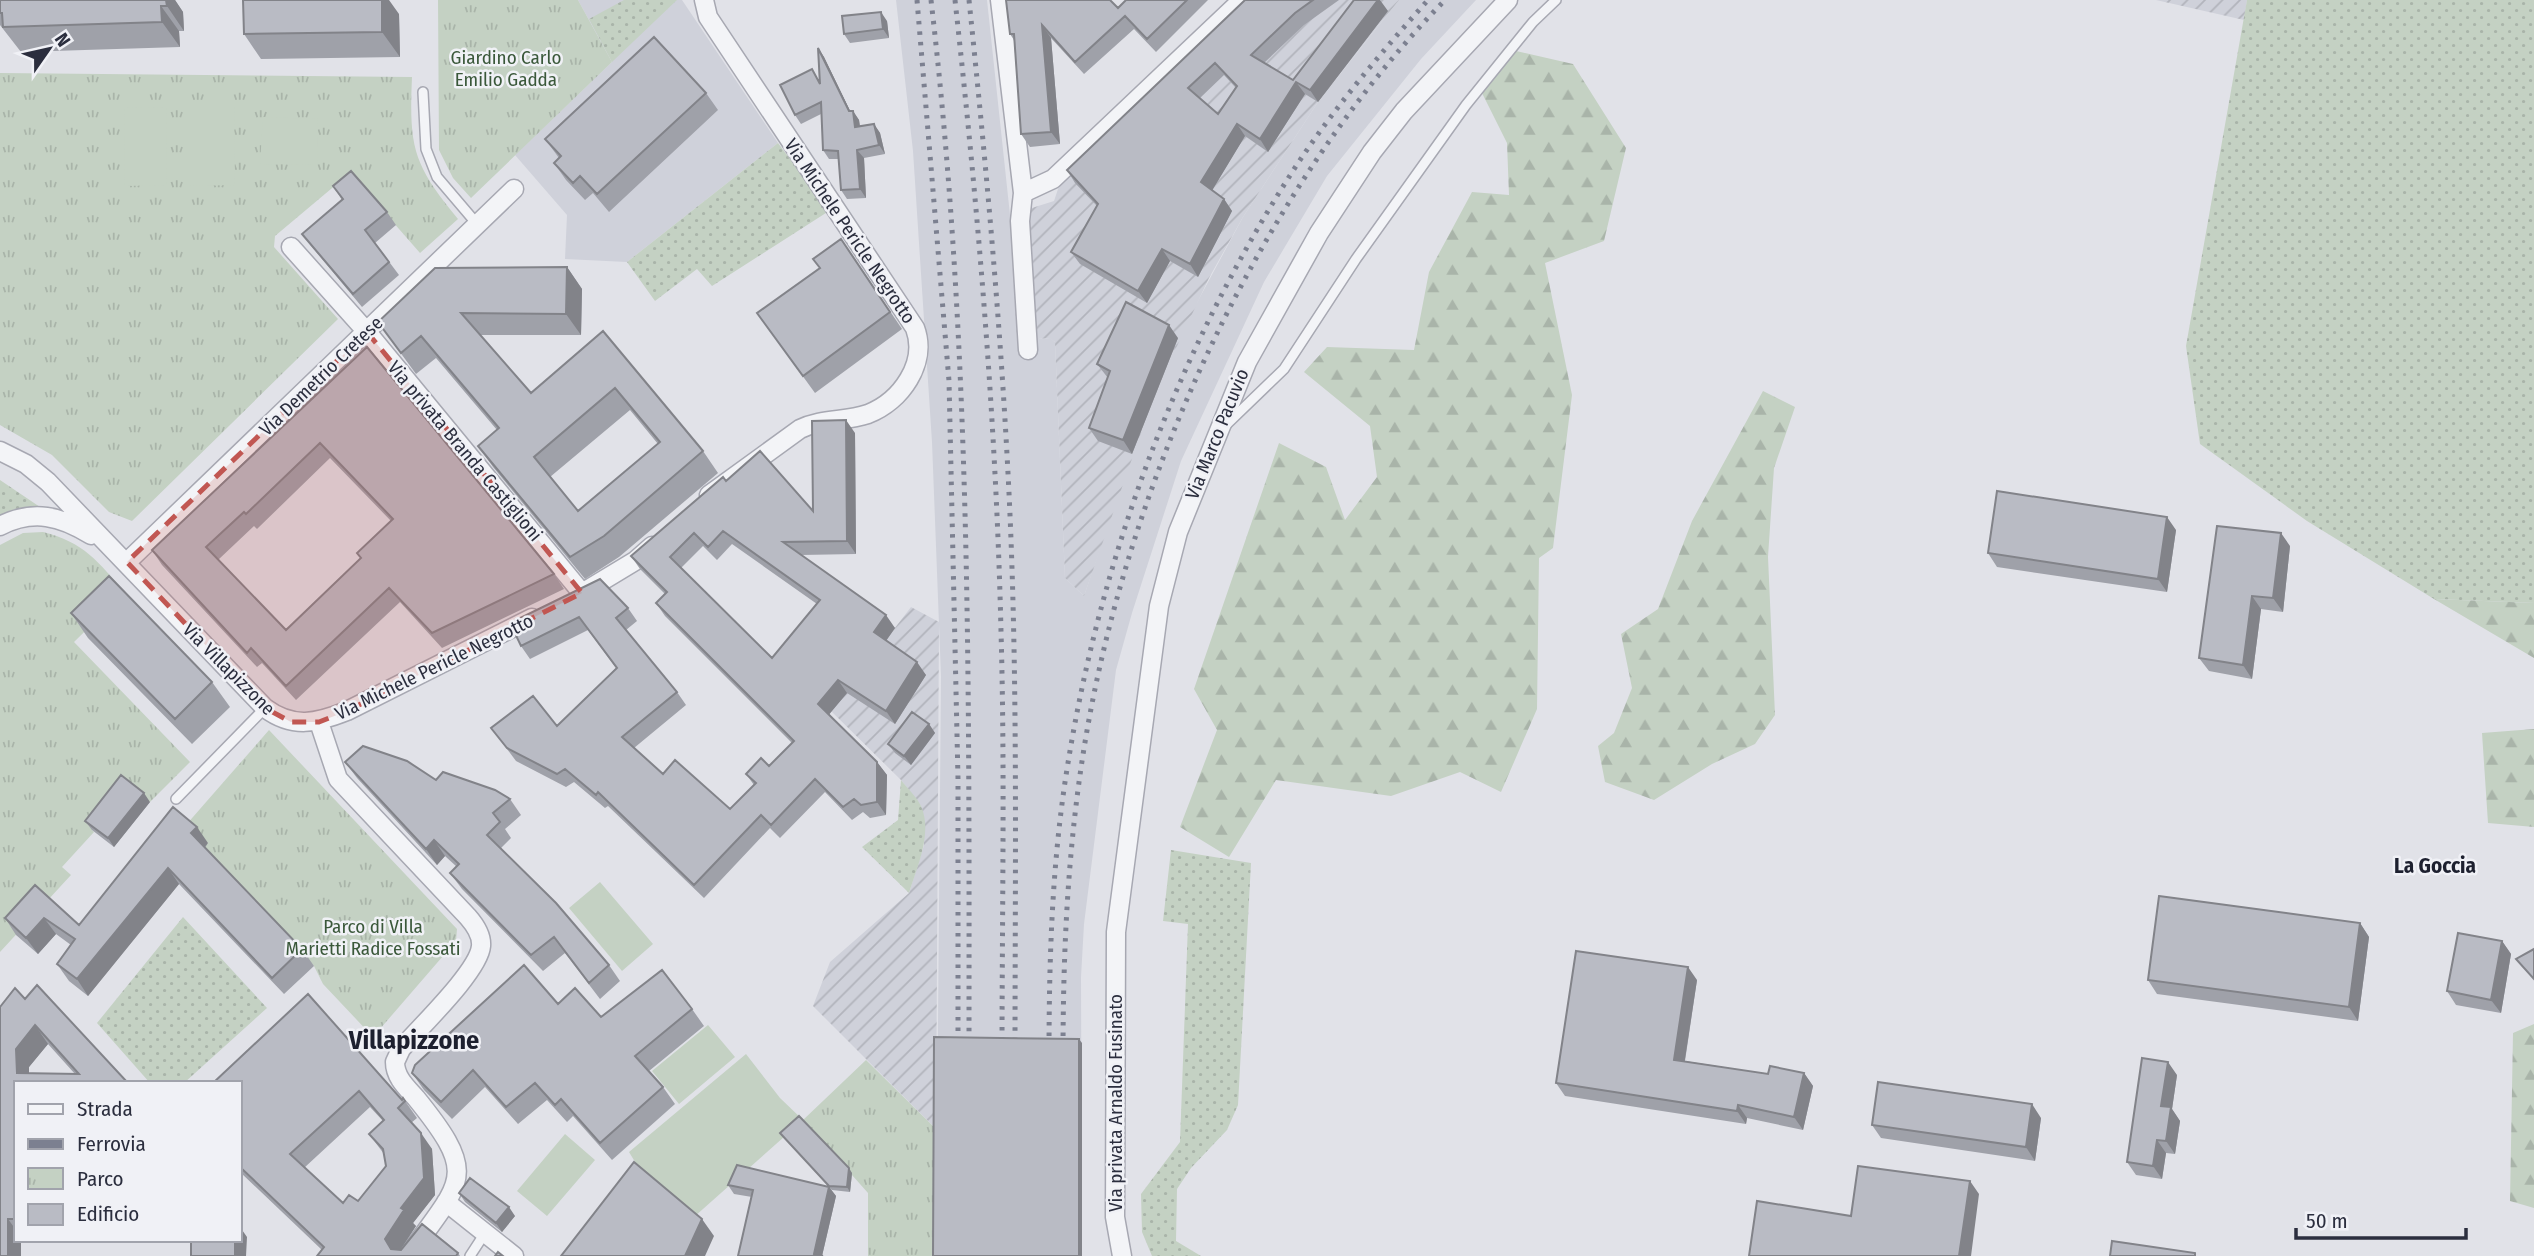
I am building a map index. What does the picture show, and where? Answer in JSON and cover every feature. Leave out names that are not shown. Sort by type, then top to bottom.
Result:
[{"type":"street","name":"Via Michele Pericle Negrotto","points":[[694,508],[724,482],[800,429],[816,421],[868,414],[887,402],[914,373],[919,341],[915,328],[708,17],[704,0]]},
{"type":"street","points":[[1000,0],[1023,193],[1020,221],[1028,350]]},
{"type":"street","points":[[1023,193],[1053,179],[1242,0]]},
{"type":"street","name":"Via Marco Pacuvio","points":[[1115,948],[1162,587],[1181,523],[1216,435],[1270,316],[1353,179],[1404,111],[1508,0]]},
{"type":"street","name":"Via Demetrio Cretese","points":[[127,562],[514,189]]},
{"type":"street","name":"Via privata Branda Castiglioni","points":[[291,247],[367,332],[576,596],[635,561],[665,535]]},
{"type":"street","name":"Via Villapizzone","points":[[0,450],[26,464],[48,482],[265,708],[291,722],[319,722]]},
{"type":"street","points":[[0,526],[28,515],[51,516],[74,524],[127,562]]},
{"type":"street","name":"Via Michele Pericle Negrotto","points":[[319,722],[545,612]]},
{"type":"street","points":[[319,722],[338,779],[468,917],[480,937],[478,958],[401,1049],[395,1062],[398,1077],[445,1135],[454,1153],[458,1174],[446,1202],[408,1256]]},
{"type":"street","name":"Via privata Arnaldo Fusinato","points":[[1115,948],[1115,1217],[1122,1256]]},
{"type":"street","points":[[446,1202],[514,1256]]},
{"type":"lane","points":[[1216,435],[1284,369],[1356,259],[1466,105],[1533,22],[1556,0]]},
{"type":"lane","points":[[423,92],[426,149],[437,177],[477,224]]},
{"type":"lane","points":[[176,799],[265,708]]},
{"type":"lane","points":[[470,1256],[485,1233]]},
{"type":"highlighted area","points":[[367,332],[582,593],[347,711],[319,722],[291,722],[265,708],[127,562]]},
{"type":"shaded area","points":[[578,0],[682,0],[778,143],[627,262],[565,259],[567,215],[515,155],[612,62]]},
{"type":"shaded area","points":[[896,0],[987,0],[1010,215],[1017,341],[1050,338],[1055,342],[1065,578],[1084,596],[1132,454],[1178,338],[1243,217],[1318,102],[1399,0],[1476,0],[1421,59],[1327,176],[1264,282],[1181,461],[1132,613],[1116,670],[1084,924],[1081,977],[1082,1256],[936,1256],[941,676],[932,442],[913,151]]},
{"type":"shaded area","points":[[1234,0],[1399,0],[1318,102],[1243,217],[1209,278],[1155,393],[1084,596],[1065,578],[1055,342],[1049,338],[1017,341],[1010,215],[1054,201],[1069,156]]},
{"type":"shaded area","points":[[2156,0],[2247,0],[2244,20]]},
{"type":"shaded area","points":[[911,607],[939,622],[936,1129],[813,1006],[830,962],[909,893],[924,845],[921,806],[901,780],[831,711]]},
{"type":"green space","name":"Giardino Carlo Emilio Gadda","points":[[438,0],[578,0],[612,62],[471,198],[453,178],[439,150]]},
{"type":"green space","points":[[624,0],[677,0],[612,62],[589,19]]},
{"type":"green space","points":[[2247,0],[2534,0],[2534,603],[2434,599],[2307,521],[2200,444],[2186,346]]},
{"type":"green space","points":[[1516,51],[1573,64],[1626,148],[1604,241],[1545,263],[1572,395],[1553,548],[1539,558],[1537,709],[1501,792],[1460,772],[1391,796],[1276,780],[1229,857],[1180,827],[1217,730],[1194,689],[1279,443],[1326,467],[1345,520],[1377,477],[1370,426],[1304,372],[1327,347],[1414,350],[1429,272],[1472,192],[1509,195],[1507,143],[1482,93]]},
{"type":"green space","points":[[0,73],[412,77],[413,139],[417,154],[431,184],[458,219],[420,253],[350,173],[275,236],[274,247],[338,319],[132,521],[109,512],[52,455],[0,425]]},
{"type":"green space","points":[[189,106],[234,106],[235,185],[189,186]]},
{"type":"green space","points":[[166,107],[167,185],[125,186],[124,108]]},
{"type":"green space","points":[[263,117],[318,119],[317,165],[260,164]]},
{"type":"green space","points":[[778,143],[829,211],[712,286],[697,269],[655,301],[627,262]]},
{"type":"green space","points":[[1763,391],[1795,407],[1774,468],[1768,557],[1775,715],[1755,744],[1712,764],[1654,800],[1605,782],[1598,746],[1614,733],[1632,688],[1621,634],[1658,609],[1692,521]]},
{"type":"green space","points":[[0,480],[40,507],[14,510],[0,516]]},
{"type":"green space","points":[[43,532],[80,547],[98,562],[125,592],[74,642],[190,762],[150,802],[127,784],[92,830],[94,832],[62,867],[71,875],[0,952],[0,545],[23,533]]},
{"type":"green space","points":[[2434,599],[2534,603],[2534,658]]},
{"type":"green space","points":[[2534,729],[2534,827],[2488,823],[2482,733]]},
{"type":"green space","name":"Parco di Villa Marietti Radice Fossati","points":[[269,730],[457,929],[456,941],[373,1037],[323,984],[314,966],[202,850],[208,843],[186,825]]},
{"type":"green space","points":[[901,780],[921,806],[925,827],[925,839],[909,893],[862,847],[898,820]]},
{"type":"green space","points":[[1171,850],[1251,863],[1238,1105],[1227,1130],[1191,1168],[1177,1189],[1176,1241],[1201,1256],[1152,1256],[1142,1232],[1141,1194],[1180,1142],[1188,924],[1163,921]]},
{"type":"green space","points":[[600,882],[653,944],[622,971],[569,908]]},
{"type":"green space","points":[[183,917],[267,1008],[186,1081],[148,1081],[97,1023]]},
{"type":"green space","points":[[2534,1024],[2534,1208],[2510,1201],[2513,1033]]},
{"type":"green space","points":[[708,1025],[735,1057],[679,1104],[652,1071]]},
{"type":"green space","points":[[746,1054],[780,1098],[803,1120],[694,1217],[646,1180],[629,1152]]},
{"type":"green space","points":[[866,1060],[936,1129],[936,1256],[868,1256],[868,1193],[803,1120]]},
{"type":"green space","points":[[565,1134],[595,1160],[547,1216],[517,1191]]},
{"type":"building","points":[[0,0],[166,0],[167,6],[161,6],[162,22],[3,27]]},
{"type":"building","points":[[243,0],[382,0],[382,32],[244,34]]},
{"type":"building","points":[[1006,0],[1110,0],[1118,8],[1126,0],[1187,0],[1147,39],[1125,16],[1075,62],[1042,25],[1051,132],[1021,134],[1014,34],[1010,34]]},
{"type":"building","points":[[1245,0],[1313,0],[1295,13],[1251,55],[1293,80],[1354,0],[1378,0],[1310,90],[1296,82],[1260,139],[1237,124],[1201,182],[1224,199],[1190,264],[1162,249],[1138,291],[1071,252],[1098,204],[1067,170]],"holes":[[[1215,63],[1237,86],[1218,114],[1188,88]]]},
{"type":"building","points":[[881,12],[883,29],[844,34],[842,16]]},
{"type":"building","points":[[654,37],[706,93],[597,194],[580,176],[573,183],[554,163],[561,156],[545,139]]},
{"type":"building","points":[[818,48],[849,111],[853,111],[855,127],[874,124],[879,145],[857,150],[860,189],[841,190],[838,151],[823,150],[821,102],[795,115],[780,85],[812,69],[820,84]]},
{"type":"building","points":[[351,171],[387,212],[365,230],[389,262],[353,294],[302,234],[343,199],[333,186]]},
{"type":"building","points":[[841,239],[890,312],[803,376],[757,313],[820,268],[813,259]]},
{"type":"building","points":[[567,267],[566,314],[461,313],[531,393],[603,331],[703,451],[604,536],[570,557],[478,446],[499,428],[421,336],[401,353],[378,322],[435,268]],"holes":[[[615,388],[660,442],[578,511],[534,457]]]},
{"type":"building","points":[[1126,302],[1169,325],[1123,440],[1089,428],[1110,371],[1097,364]]},
{"type":"building","points":[[367,347],[554,574],[432,633],[389,588],[286,686],[251,648],[247,653],[152,550]],"holes":[[[320,443],[393,519],[357,553],[361,558],[286,630],[206,547],[244,512],[246,514]]]},
{"type":"building","points":[[846,420],[847,541],[783,542],[886,615],[874,632],[917,662],[886,711],[838,680],[818,704],[877,762],[877,802],[861,805],[854,799],[843,807],[815,779],[771,825],[761,815],[694,885],[598,792],[596,795],[565,769],[557,774],[507,748],[491,728],[533,696],[557,726],[617,668],[579,617],[521,646],[510,623],[600,579],[628,608],[616,618],[677,692],[622,737],[663,774],[675,760],[730,809],[756,783],[746,774],[761,758],[769,766],[794,741],[656,603],[667,592],[631,556],[723,477],[726,481],[760,451],[813,511],[812,421]],"holes":[[[723,531],[820,600],[772,658],[670,557],[694,533],[708,547]]]},
{"type":"building","points":[[1997,491],[2167,517],[2158,579],[1988,553]]},
{"type":"building","points":[[2217,526],[2281,533],[2273,598],[2252,596],[2243,665],[2199,658]]},
{"type":"building","points":[[109,576],[212,682],[175,719],[71,613]]},
{"type":"building","points":[[912,712],[929,724],[904,756],[888,744]]},
{"type":"building","points":[[363,746],[407,761],[436,780],[443,772],[495,790],[510,799],[493,813],[500,822],[487,835],[556,903],[609,965],[589,983],[554,937],[531,955],[450,873],[459,864],[434,840],[426,849],[345,762]]},
{"type":"building","points":[[121,775],[144,793],[108,838],[85,821]]},
{"type":"building","points":[[173,807],[197,827],[191,833],[302,949],[272,978],[168,868],[77,979],[57,964],[75,939],[44,918],[26,938],[5,918],[35,885],[79,925]]},
{"type":"building","points":[[2159,896],[2360,923],[2349,1007],[2148,980]]},
{"type":"building","points":[[2458,933],[2502,941],[2491,1000],[2447,991]]},
{"type":"building","points":[[2534,949],[2534,979],[2516,959]]},
{"type":"building","points":[[1576,951],[1688,967],[1674,1060],[1768,1074],[1770,1066],[1804,1073],[1794,1117],[1738,1105],[1737,1111],[1556,1083]]},
{"type":"building","points":[[524,965],[558,1004],[575,988],[601,1017],[662,970],[692,1009],[635,1056],[663,1087],[600,1143],[561,1099],[555,1105],[535,1083],[506,1107],[473,1070],[441,1102],[412,1073],[415,1065]]},
{"type":"building","points":[[37,985],[126,1081],[14,1081],[14,1219],[8,1219],[8,1256],[0,1256],[0,1007],[15,988],[25,999]],"holes":[[[35,1025],[79,1074],[17,1073],[16,1049]]]},
{"type":"building","points":[[308,994],[402,1100],[403,1098],[405,1101],[398,1108],[421,1133],[424,1178],[401,1208],[404,1210],[385,1239],[391,1249],[401,1250],[422,1224],[458,1253],[456,1256],[317,1256],[324,1247],[242,1169],[242,1081],[215,1081]],"holes":[[[359,1091],[384,1120],[369,1134],[383,1149],[386,1166],[358,1201],[349,1195],[343,1203],[290,1154]]]},
{"type":"building","points":[[934,1037],[1079,1039],[1079,1256],[933,1256]]},
{"type":"building","points":[[2142,1058],[2168,1062],[2161,1106],[2171,1107],[2166,1141],[2157,1140],[2153,1166],[2127,1162]]},
{"type":"building","points":[[1878,1082],[2032,1104],[2026,1147],[1872,1125]]},
{"type":"building","points":[[799,1116],[849,1168],[847,1187],[829,1186],[780,1133]]},
{"type":"building","points":[[634,1162],[702,1219],[685,1256],[561,1256]]},
{"type":"building","points":[[737,1165],[829,1187],[814,1254],[823,1256],[738,1256],[753,1190],[728,1185]]},
{"type":"building","points":[[1858,1166],[1970,1181],[1959,1256],[1749,1256],[1757,1201],[1851,1216]]},
{"type":"building","points":[[470,1178],[509,1207],[496,1223],[459,1193]]},
{"type":"building","points":[[2112,1241],[2195,1253],[2195,1256],[2110,1256]]},
{"type":"building","points":[[191,1242],[235,1242],[235,1256],[191,1256]]},
{"type":"railway","points":[[917,0],[949,381],[958,779],[958,1057]]},
{"type":"railway","points":[[931,0],[944,132],[961,396],[968,660],[969,1057]]},
{"type":"railway","points":[[955,0],[985,315],[999,552],[1003,737],[1002,1057]]},
{"type":"railway","points":[[969,0],[1002,369],[1009,493],[1015,704],[1015,1057]]},
{"type":"railway","points":[[1049,1057],[1052,909],[1068,763],[1082,686],[1101,610],[1149,459],[1212,314],[1289,177],[1355,86],[1428,0]]},
{"type":"railway","points":[[1063,1057],[1067,912],[1081,768],[1100,666],[1127,562],[1163,458],[1206,357],[1256,258],[1313,165],[1376,78],[1445,0]]},
{"type":"district","name":"La Goccia","points":[[2435,866]]},
{"type":"district","name":"Villapizzone","points":[[414,1040]]}]
